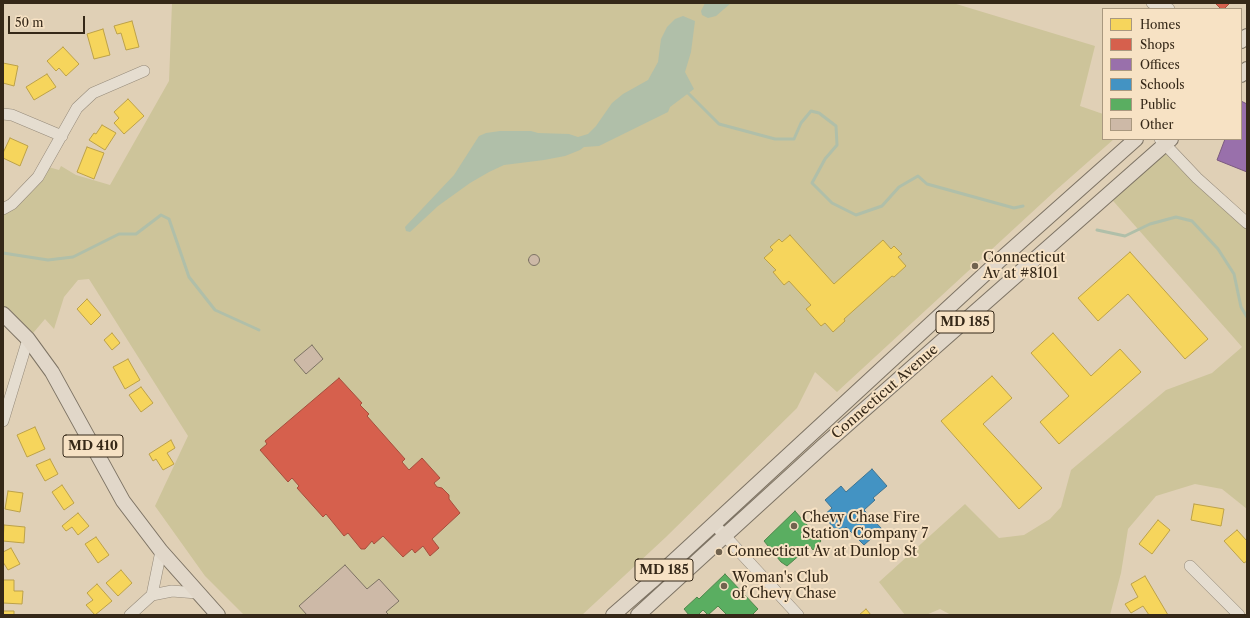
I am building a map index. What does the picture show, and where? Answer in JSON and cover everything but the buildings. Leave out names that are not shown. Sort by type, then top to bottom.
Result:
[{"type":"main road","name":"Connecticut Avenue","points":[[613,615],[714,524],[851,396],[1135,140]]},
{"type":"main road","name":"Connecticut Avenue","points":[[638,615],[724,535],[1023,270],[1165,141]]},
{"type":"main road","name":"MD 410","points":[[3,314],[28,339],[52,372],[123,501],[161,551],[218,615]]},
{"type":"street","points":[[1152,3],[1166,8]]},
{"type":"street","points":[[3,209],[12,204],[38,177],[78,108],[93,93],[144,72]]},
{"type":"street","points":[[3,114],[12,115],[62,136]]},
{"type":"street","points":[[1165,141],[1197,178],[1247,223]]},
{"type":"street","points":[[3,420],[28,339]]},
{"type":"street","points":[[714,524],[798,615]]},
{"type":"street","points":[[130,615],[152,594],[161,551]]},
{"type":"street","points":[[1190,566],[1239,615]]},
{"type":"street","points":[[152,594],[172,591],[197,593]]},
{"type":"shaded area","points":[[172,3],[953,3],[1095,46],[1080,106],[1102,114],[1102,140],[1113,140],[1055,191],[837,392],[815,372],[797,408],[666,537],[582,615],[244,615],[205,576],[155,506],[188,436],[89,279],[78,280],[64,297],[54,329],[45,319],[28,339],[3,314],[3,209],[45,166],[59,170],[61,166],[76,175],[110,185],[169,81]]},
{"type":"shaded area","points":[[705,3],[731,3],[716,16],[708,18],[702,15],[701,11]]},
{"type":"shaded area","points":[[683,16],[695,21],[691,52],[685,72],[694,89],[670,107],[668,112],[599,146],[584,147],[565,156],[504,165],[470,183],[438,206],[410,232],[406,231],[405,227],[454,175],[479,136],[486,133],[500,131],[531,131],[538,133],[569,134],[578,137],[588,134],[596,126],[612,103],[623,94],[648,80],[658,62],[661,39],[667,27],[675,19]]},
{"type":"shaded area","points":[[1165,144],[1247,223],[1247,509],[1222,489],[1195,484],[1156,496],[1128,529],[1121,573],[1110,615],[951,615],[940,609],[926,615],[905,615],[879,582],[965,504],[999,538],[1024,535],[1050,519],[1061,507],[1071,470],[1166,390],[1212,373],[1242,347],[1107,194]]},
{"type":"waterway","points":[[687,92],[719,124],[775,139],[794,139],[801,123],[811,111],[819,113],[836,126],[837,145],[825,159],[812,183],[832,203],[856,215],[882,206],[899,187],[918,176],[927,184],[1014,208],[1023,206]]},
{"type":"waterway","points":[[3,253],[48,260],[73,257],[119,234],[136,234],[161,215],[169,219],[189,277],[215,310],[259,330]]},
{"type":"waterway","points":[[1097,230],[1125,236],[1150,224],[1176,217],[1192,221],[1218,249],[1234,274],[1241,307],[1247,317]]},
{"type":"place","name":"Connecticut Av at #8101","points":[[975,266]]},
{"type":"place","name":"Chevy Chase Fire Station Company 7","points":[[794,526]]},
{"type":"place","name":"Connecticut Av at Dunlop St","points":[[719,552]]},
{"type":"place","name":"Woman's Club of Chevy Chase","points":[[724,586]]}]
